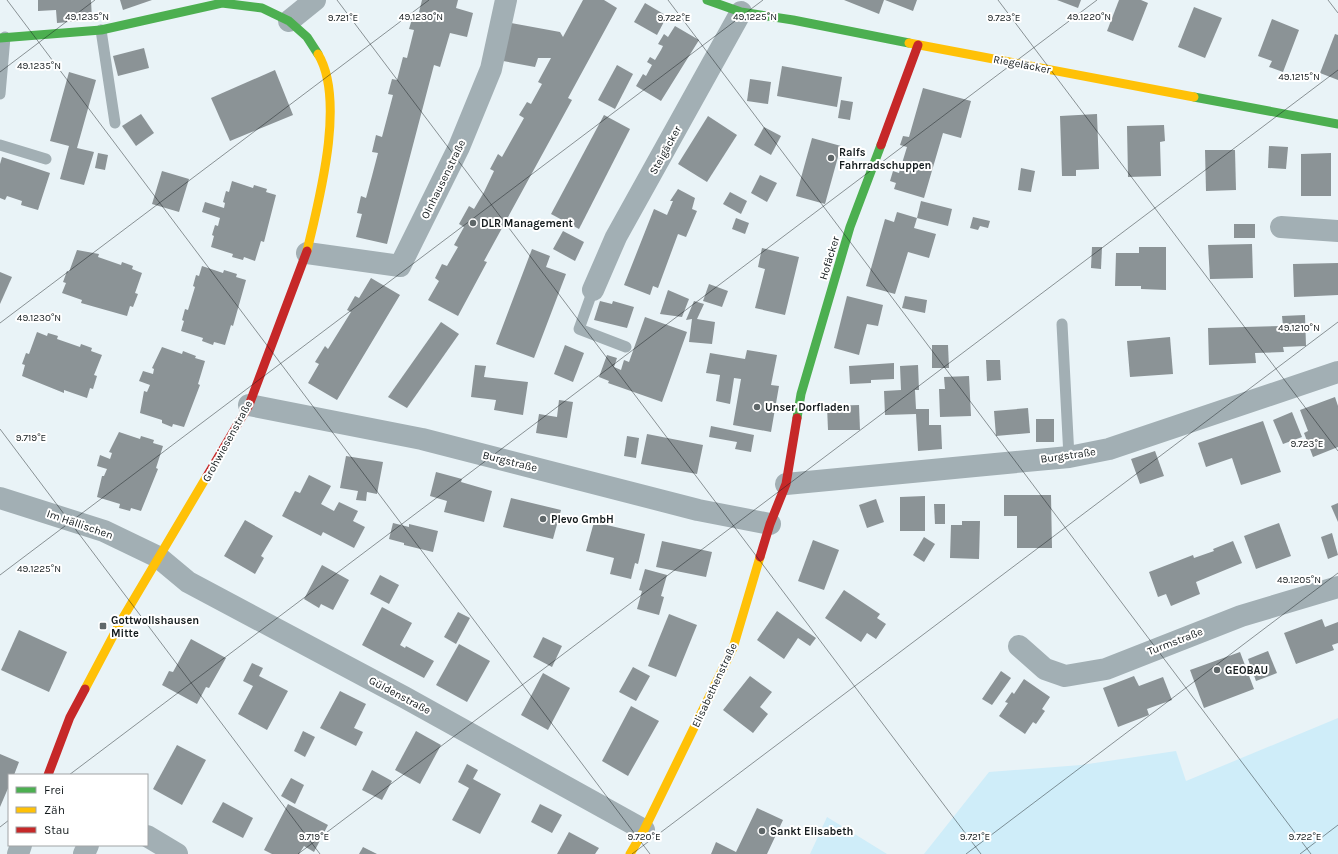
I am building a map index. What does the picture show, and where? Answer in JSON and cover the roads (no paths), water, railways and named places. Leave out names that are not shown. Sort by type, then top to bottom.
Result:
[{"type":"street","points":[[289,21],[314,0]]},
{"type":"street","name":"Olnhausenstraße","points":[[307,253],[400,266],[459,147],[491,69],[506,0]]},
{"type":"street","name":"Riegeläcker","points":[[707,0],[742,12],[793,20],[1338,124]]},
{"type":"street","name":"Grohwiesenstraße","points":[[2,38],[101,30],[222,3],[262,8],[289,21],[307,37],[320,58],[330,87],[329,136],[318,203],[307,253],[248,405],[198,494],[158,557],[121,621],[70,717],[48,774]]},
{"type":"street","name":"Steigäcker","points":[[593,290],[616,236],[742,12]]},
{"type":"street","name":"Hofäcker","points":[[786,484],[801,394],[848,235],[918,45]]},
{"type":"street","points":[[1281,227],[1338,231]]},
{"type":"street","name":"Burgstraße","points":[[786,484],[1070,457],[1109,449],[1338,372]]},
{"type":"street","name":"Burgstraße","points":[[248,405],[422,438],[698,510],[770,524]]},
{"type":"street","name":"Elisabethenstraße","points":[[630,854],[644,830],[733,648],[770,524],[786,484]]},
{"type":"street","name":"Im Hällischen","points":[[0,498],[104,531],[158,557]]},
{"type":"street","name":"Güldenstraße","points":[[158,557],[188,582],[404,697],[644,830]]},
{"type":"street","name":"Turmstraße","points":[[1019,646],[1045,669],[1065,676],[1072,675],[1106,668],[1241,616],[1338,588]]},
{"type":"street","points":[[148,837],[176,854]]},
{"type":"lane","points":[[101,30],[115,123]]},
{"type":"lane","points":[[0,94],[2,38]]},
{"type":"lane","points":[[0,145],[46,159]]},
{"type":"lane","points":[[593,290],[579,329],[626,347]]},
{"type":"lane","points":[[1062,324],[1070,457]]},
{"type":"place","name":"Ralfs Fahrradschuppen","points":[[831,158]]},
{"type":"place","name":"DLR Management","points":[[473,223]]},
{"type":"place","name":"Unser Dorfladen","points":[[757,407]]},
{"type":"place","name":"Plevo GmbH","points":[[543,519]]},
{"type":"place","name":"Gottwollshausen Mitte","points":[[103,626]]},
{"type":"place","name":"GEOBAU","points":[[1217,670]]},
{"type":"place","name":"Sankt Elisabeth","points":[[762,831]]}]
